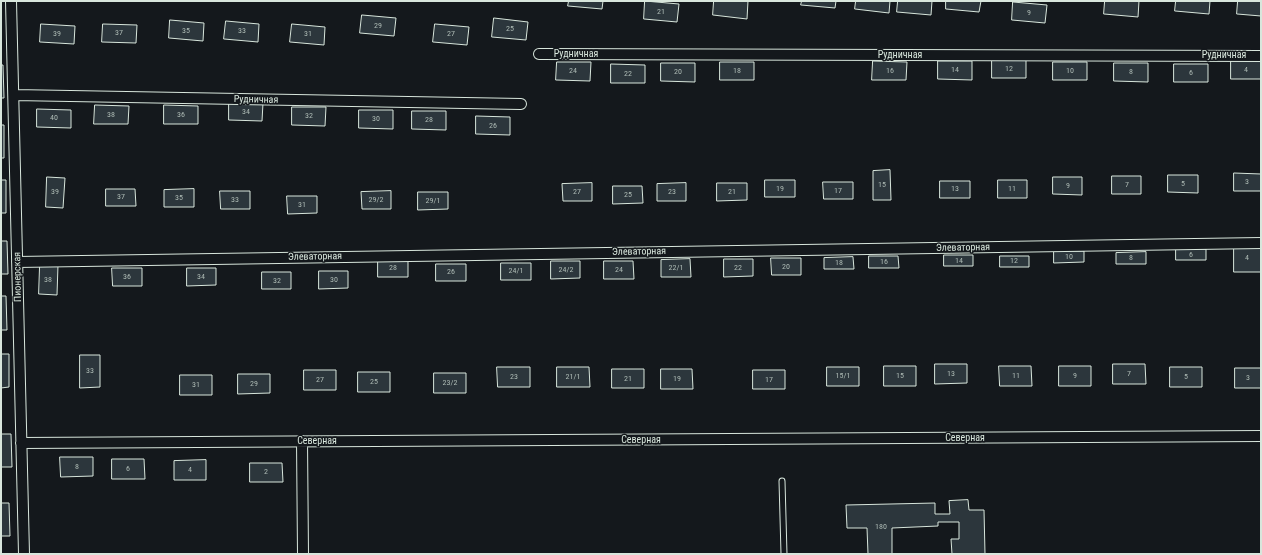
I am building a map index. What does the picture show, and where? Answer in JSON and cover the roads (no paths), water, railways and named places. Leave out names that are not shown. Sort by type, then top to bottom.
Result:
[{"type":"street","name":"Пионерская","points":[[11,1],[24,554]]},
{"type":"street","name":"Рудничная","points":[[539,54],[1261,56]]},
{"type":"street","name":"Рудничная","points":[[14,95],[521,104]]},
{"type":"street","name":"Элеваторная","points":[[17,262],[1261,243]]},
{"type":"street","name":"Северная","points":[[21,443],[1261,436]]},
{"type":"street","points":[[302,441],[303,554]]},
{"type":"lane","points":[[782,482],[784,554]]}]
